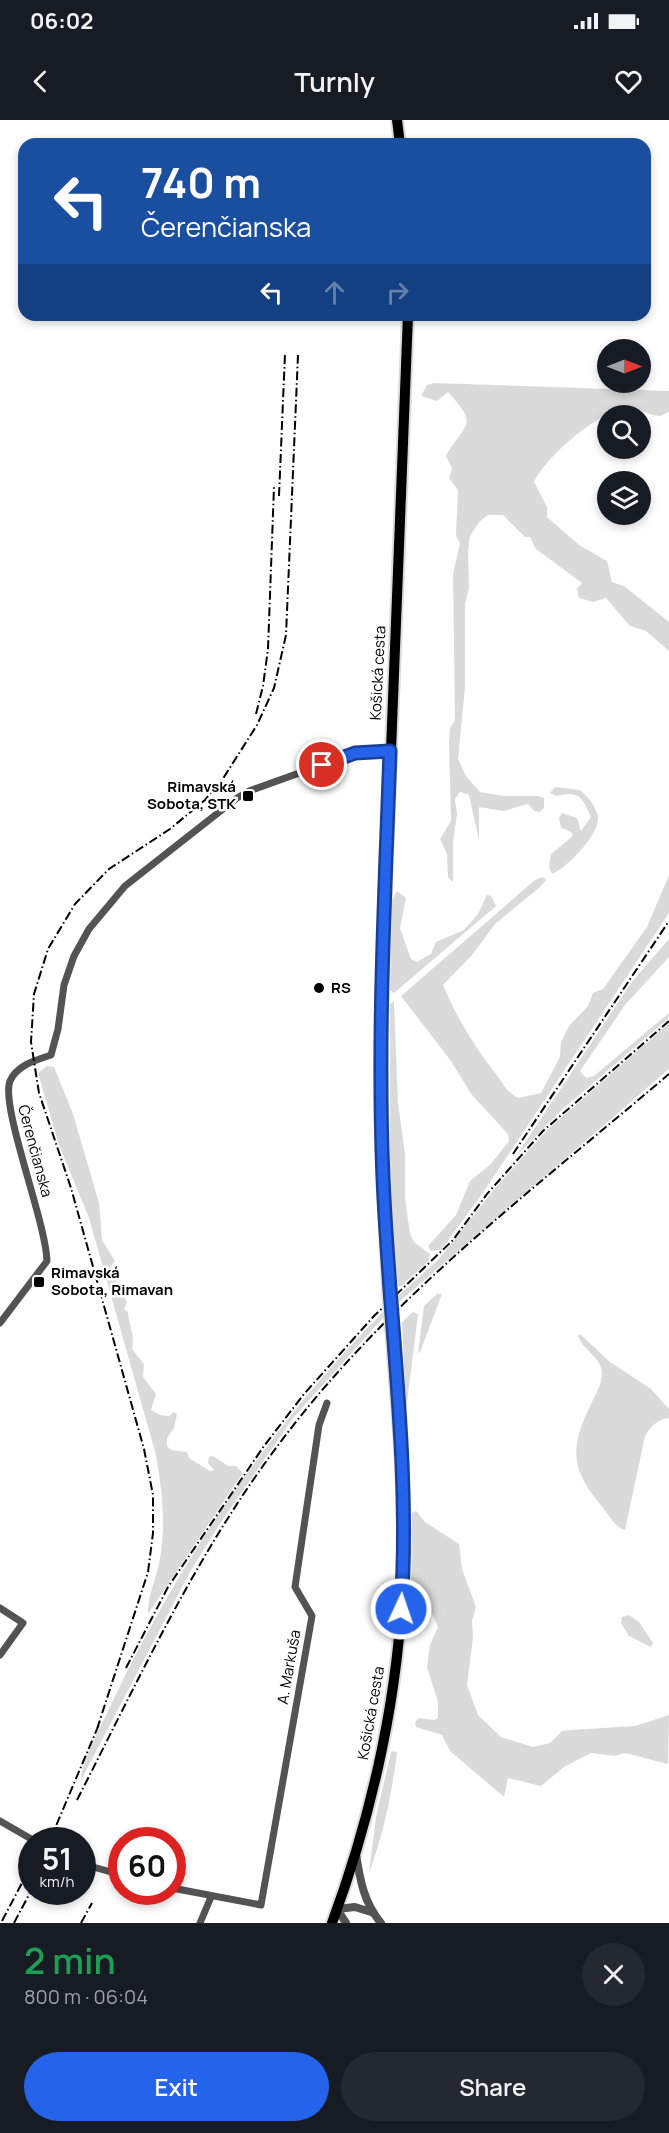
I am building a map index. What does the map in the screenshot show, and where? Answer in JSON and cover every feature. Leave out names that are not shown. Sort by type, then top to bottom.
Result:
[{"type":"main road","points":[[397,120],[399,138]]},
{"type":"main road","name":"Košická cesta","points":[[332,1923],[355,1852],[386,1725],[400,1622],[402,1491],[388,1289],[380,1080],[390,751],[408,321]]},
{"type":"street","name":"Čerenčianska","points":[[0,1323],[47,1261],[34,1201],[10,1114],[6,1095],[8,1084],[25,1065],[51,1055],[58,1029],[64,985],[74,956],[89,929],[126,886],[237,798],[249,791],[355,753],[390,751]]},
{"type":"street","name":"A. Markuša","points":[[211,1897],[261,1905],[312,1616],[295,1587],[320,1425],[327,1403]]},
{"type":"street","points":[[0,1608],[23,1623],[0,1655]]},
{"type":"street","points":[[0,1821],[18,1831]]},
{"type":"street","points":[[355,1852],[361,1885],[371,1912],[381,1923]]},
{"type":"street","points":[[186,1891],[211,1897],[200,1923]]},
{"type":"street","points":[[346,1923],[337,1909],[355,1907],[371,1912]]},
{"type":"shaded area","points":[[434,383],[597,389],[597,393],[669,391],[669,412],[660,416],[651,415],[651,405],[597,405],[597,421],[562,448],[534,482],[547,507],[547,517],[579,545],[607,561],[612,582],[624,586],[669,622],[669,651],[646,631],[630,626],[606,598],[593,602],[579,598],[577,589],[582,583],[536,549],[530,537],[525,537],[503,515],[488,515],[479,522],[470,536],[469,588],[465,604],[465,687],[458,759],[466,776],[480,792],[504,796],[539,796],[544,798],[544,808],[540,812],[534,811],[528,804],[504,811],[479,807],[479,840],[469,795],[460,792],[455,799],[457,814],[453,842],[453,882],[448,877],[447,854],[440,839],[451,821],[449,743],[450,728],[455,720],[453,574],[460,543],[456,536],[458,490],[449,478],[452,468],[446,456],[463,430],[466,419],[458,403],[448,392],[437,401],[421,396],[427,385]]},
{"type":"shaded area","points":[[555,787],[580,790],[591,802],[598,817],[594,832],[581,850],[566,865],[552,874],[549,867],[551,854],[573,836],[571,832],[561,828],[559,818],[562,813],[577,818],[581,831],[591,817],[579,797],[570,794],[556,796],[550,793]]},
{"type":"shaded area","points":[[669,875],[669,913],[482,1194],[441,1250],[431,1251],[428,1246],[456,1215],[470,1181],[491,1164],[509,1141],[508,1134],[472,1095],[451,1061],[401,996],[535,880],[543,877],[546,880],[540,887],[495,924],[472,955],[443,985],[466,1031],[507,1090],[518,1098],[541,1093],[560,1057],[561,1042],[569,1026],[588,1006],[593,993],[603,989],[647,927]]},
{"type":"shaded area","points":[[397,891],[406,898],[400,928],[411,959],[417,962],[431,954],[436,942],[464,930],[478,914],[487,895],[491,896],[496,906],[394,993],[390,990],[392,900]]},
{"type":"shaded area","points":[[669,939],[669,957],[625,1005],[580,1071],[586,1078],[594,1076],[669,1013],[669,1018],[565,1107],[516,1156],[631,983]]},
{"type":"shaded area","points":[[394,1001],[398,1103],[405,1154],[405,1198],[410,1234],[414,1242],[430,1254],[429,1261],[401,1286],[398,1286],[394,1252],[390,1183],[390,1004]]},
{"type":"shaded area","points":[[669,1023],[669,1069],[399,1302],[398,1296],[438,1260],[496,1187],[546,1131]]},
{"type":"shaded area","points":[[47,1066],[54,1067],[73,1114],[99,1203],[102,1240],[115,1261],[111,1266],[116,1271],[114,1277],[127,1302],[124,1309],[128,1312],[132,1349],[144,1364],[143,1377],[156,1394],[151,1410],[160,1415],[169,1416],[174,1412],[177,1414],[174,1428],[167,1438],[167,1446],[171,1450],[187,1452],[189,1458],[210,1471],[214,1470],[208,1463],[209,1457],[213,1456],[228,1466],[236,1466],[243,1473],[148,1614],[163,1533],[156,1455],[89,1218],[59,1145],[38,1073]]},
{"type":"shaded area","points":[[437,1294],[442,1294],[418,1353],[424,1306]]},
{"type":"shaded area","points":[[383,1312],[383,1318],[294,1417],[221,1522],[190,1572],[81,1780],[84,1764],[92,1744],[135,1656],[195,1550],[265,1449],[342,1355]]},
{"type":"shaded area","points":[[413,1312],[418,1314],[406,1411],[402,1322]]},
{"type":"shaded area","points":[[580,1334],[610,1362],[651,1389],[669,1409],[669,1418],[655,1424],[645,1436],[625,1530],[615,1523],[590,1491],[578,1467],[576,1456],[580,1432],[601,1381],[602,1373],[599,1362],[580,1341],[578,1336]]},
{"type":"shaded area","points":[[416,1511],[425,1522],[459,1544],[462,1569],[476,1607],[472,1621],[473,1638],[467,1685],[478,1715],[501,1737],[533,1747],[550,1743],[562,1731],[635,1726],[669,1715],[668,1764],[625,1753],[614,1756],[591,1753],[564,1767],[541,1786],[508,1778],[504,1797],[450,1751],[442,1735],[416,1727],[415,1722],[419,1718],[434,1720],[438,1718],[438,1702],[427,1667],[430,1645],[438,1627],[428,1605],[411,1600],[412,1513]]},
{"type":"shaded area","points":[[629,1615],[639,1622],[653,1643],[651,1647],[629,1636],[621,1623],[622,1617]]},
{"type":"shaded area","points":[[391,1752],[397,1753],[390,1799],[369,1873],[376,1817]]},
{"type":"railway","points":[[279,496],[285,354]]},
{"type":"railway","points":[[97,1729],[148,1572],[153,1533],[153,1495],[144,1449],[71,1188],[39,1093],[31,1042],[34,994],[48,949],[75,904],[109,869],[170,829],[205,800],[224,777],[257,725],[274,688],[286,635],[298,355]]},
{"type":"railway","points":[[256,714],[263,686],[268,649],[274,487]]},
{"type":"railway","points":[[513,1154],[669,921]]},
{"type":"railway","points":[[126,1668],[168,1587],[264,1446],[304,1394],[374,1316],[453,1240],[487,1194],[543,1131],[669,1021]]},
{"type":"railway","points":[[77,1800],[146,1663],[221,1529],[279,1444],[321,1391],[366,1341],[464,1248],[669,1074]]},
{"type":"railway","points":[[56,1827],[100,1722]]},
{"type":"railway","points":[[2,1921],[18,1891]]},
{"type":"railway","points":[[14,1923],[24,1905]]},
{"type":"railway","points":[[81,1923],[91,1905]]},
{"type":"place","name":"Rimavská Sobota, STK","points":[[248,796]]},
{"type":"place","name":"RS","points":[[319,988]]},
{"type":"place","name":"Rimavská Sobota, Rimavan","points":[[39,1282]]},
{"type":"route","points":[[322,765],[355,753],[390,751],[382,952],[380,1080],[388,1289],[401,1462],[403,1575],[401,1609]]}]
